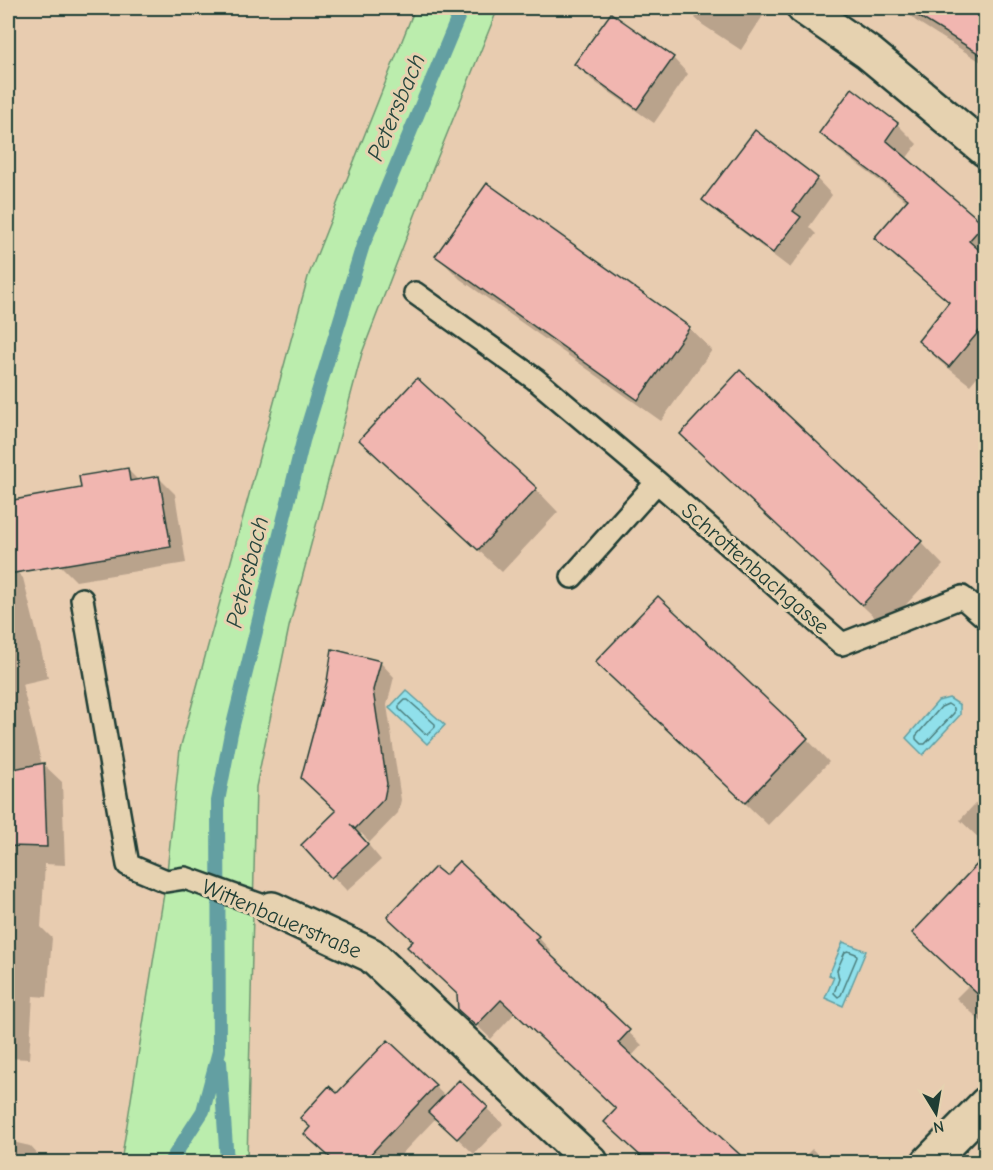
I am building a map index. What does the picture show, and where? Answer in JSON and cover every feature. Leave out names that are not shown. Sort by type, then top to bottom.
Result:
[{"type":"street","points":[[804,8],[869,53],[986,150]]},
{"type":"street","name":"Wittenbauerstraße","points":[[272,909],[371,955],[591,1162]]},
{"type":"street","points":[[929,1162],[986,1104]]},
{"type":"lane","name":"Schrottenbachgasse","points":[[415,293],[535,379],[842,644],[962,597],[986,618]]},
{"type":"lane","points":[[572,577],[657,482]]},
{"type":"lane","name":"Wittenbauerstraße","points":[[82,599],[128,865],[166,880],[185,878],[272,909]]},
{"type":"green space","points":[[415,8],[498,8],[362,353],[289,627],[256,787],[247,1162],[121,1162],[166,881],[180,749],[308,277]]},
{"type":"water","points":[[406,690],[445,725],[427,744],[389,708]]},
{"type":"water","points":[[949,698],[960,705],[960,715],[923,755],[906,738],[938,701]]},
{"type":"water","points":[[843,942],[866,951],[843,1006],[825,998],[834,977],[829,975]]},
{"type":"building","points":[[905,8],[986,8],[986,58]]},
{"type":"building","points":[[611,13],[674,57],[637,109],[574,64]]},
{"type":"building","points":[[852,88],[898,123],[886,140],[984,224],[969,241],[986,256],[986,333],[981,329],[949,367],[918,341],[949,302],[874,238],[908,199],[819,133]]},
{"type":"building","points":[[755,130],[818,178],[793,211],[801,217],[773,253],[702,200]]},
{"type":"building","points":[[487,183],[690,327],[638,400],[435,256]]},
{"type":"building","points":[[740,370],[922,541],[862,605],[680,434]]},
{"type":"building","points":[[417,378],[537,488],[478,550],[359,440]]},
{"type":"building","points":[[128,468],[130,481],[159,476],[171,547],[8,574],[8,501],[81,488],[79,476]]},
{"type":"building","points":[[658,596],[808,738],[745,803],[595,662]]},
{"type":"building","points":[[332,649],[381,661],[373,690],[387,784],[384,799],[355,829],[350,824],[368,844],[331,878],[301,845],[336,811],[301,778],[327,681]]},
{"type":"building","points":[[44,763],[47,847],[8,846],[8,770]]},
{"type":"building","points":[[986,855],[986,1002],[912,933]]},
{"type":"building","points":[[459,861],[539,936],[535,940],[630,1030],[618,1043],[748,1162],[647,1162],[604,1122],[616,1109],[501,1000],[476,1026],[458,1010],[457,994],[407,947],[413,941],[387,917],[435,867],[445,875]]},
{"type":"building","points":[[388,1040],[436,1085],[363,1162],[335,1162],[304,1134],[310,1127],[300,1118],[329,1086],[337,1093]]},
{"type":"building","points":[[459,1080],[488,1107],[457,1139],[428,1112]]},
{"type":"waterway","name":"Petersbach","points":[[170,1162],[203,1111],[219,1051],[218,801],[231,733],[303,441],[363,245],[462,8]]},
{"type":"waterway","points":[[220,1062],[227,1162]]}]
